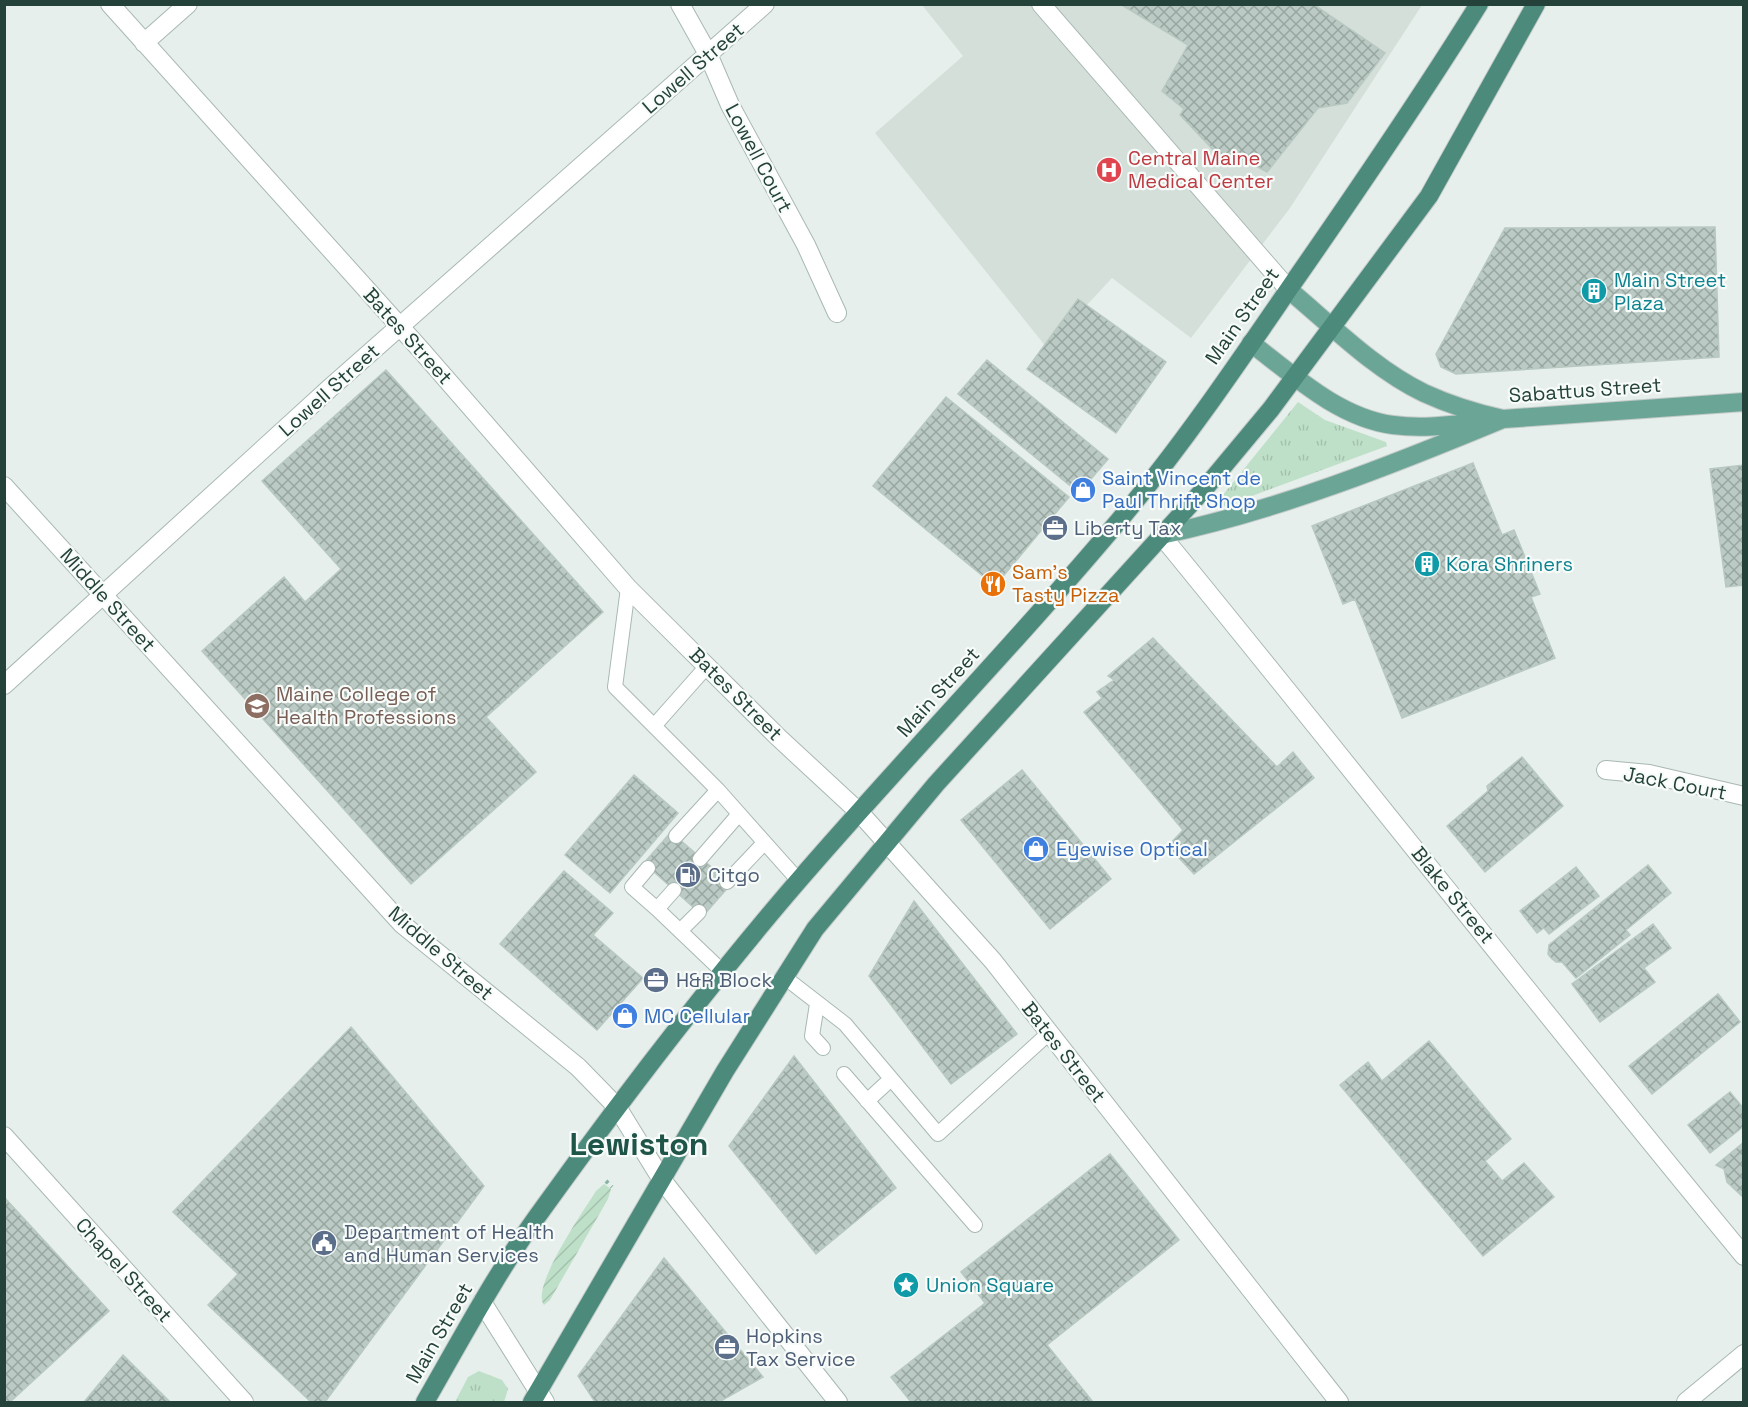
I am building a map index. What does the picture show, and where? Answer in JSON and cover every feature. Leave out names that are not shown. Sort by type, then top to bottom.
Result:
[{"type":"highway","name":"Main Street","points":[[425,1402],[482,1302],[543,1208],[617,1107],[723,972],[798,881],[1129,509],[1289,290],[1419,99],[1479,4]]},
{"type":"highway","points":[[539,1399],[662,1180],[783,976],[815,929],[936,784],[1206,487],[1296,376],[1429,196],[1536,4]]},
{"type":"main road","name":"Sabattus Street","points":[[1289,290],[1380,365],[1423,393],[1468,411],[1503,419],[1743,402]]},
{"type":"main road","points":[[1251,344],[1336,404],[1391,425],[1428,428],[1503,419]]},
{"type":"main road","points":[[1161,535],[1218,523],[1261,510],[1400,461],[1503,419]]},
{"type":"street","name":"Bates Street","points":[[110,4],[400,326],[628,588],[778,737],[860,813],[993,962],[1339,1402]]},
{"type":"street","points":[[144,43],[188,4]]},
{"type":"street","name":"Lowell Court","points":[[680,4],[708,54],[730,105],[806,245],[837,313]]},
{"type":"street","name":"Lowell Street","points":[[4,685],[400,326],[765,4]]},
{"type":"street","points":[[1041,4],[1289,290]]},
{"type":"street","name":"Middle Street","points":[[4,486],[402,924],[578,1067],[617,1107],[662,1180],[838,1402]]},
{"type":"street","name":"Blake Street","points":[[1161,535],[1487,937],[1608,1092],[1743,1256]]},
{"type":"street","name":"Jack Court","points":[[1606,770],[1649,774],[1743,796]]},
{"type":"street","name":"Chapel Street","points":[[4,1136],[244,1402]]},
{"type":"street","points":[[482,1302],[539,1399]]},
{"type":"street","points":[[1686,1402],[1743,1354]]},
{"type":"lane","points":[[628,588],[615,687],[717,790],[798,881]]},
{"type":"lane","points":[[654,726],[708,665]]},
{"type":"lane","points":[[676,836],[717,790]]},
{"type":"lane","points":[[700,859],[739,814]]},
{"type":"lane","points":[[727,882],[764,843]]},
{"type":"lane","points":[[648,868],[632,887],[723,972]]},
{"type":"lane","points":[[657,909],[674,890]]},
{"type":"lane","points":[[680,931],[699,912]]},
{"type":"lane","points":[[783,976],[845,1024],[938,1134],[1049,1033]]},
{"type":"lane","points":[[817,1004],[812,1036],[823,1048]]},
{"type":"lane","points":[[844,1074],[975,1225]]},
{"type":"lane","points":[[867,1101],[891,1078]]},
{"type":"path","points":[[606,1181],[612,1187]]},
{"type":"shaded area","name":"Central Maine Medical Center","points":[[922,5],[1422,5],[1290,208],[1191,338],[1112,278],[1047,348],[875,133],[963,56]]},
{"type":"green space","points":[[1298,402],[1325,420],[1386,442],[1387,446],[1217,509],[1214,506]]},
{"type":"green space","points":[[604,1184],[611,1189],[608,1199],[550,1300],[544,1305],[542,1296],[551,1266],[581,1214],[596,1191]]},
{"type":"green space","points":[[479,1371],[502,1380],[508,1389],[504,1402],[455,1402],[468,1377]]},
{"type":"building","points":[[1120,4],[1313,4],[1385,53],[1347,103],[1318,108],[1267,172],[1232,153],[1222,159],[1180,115],[1184,109],[1162,91],[1188,45]]},
{"type":"building","name":"Main Street Plaza","points":[[1715,227],[1719,357],[1456,374],[1441,367],[1436,354],[1505,228]]},
{"type":"building","points":[[1078,299],[1166,362],[1116,433],[1027,369]]},
{"type":"building","points":[[987,360],[1108,459],[1079,493],[958,394]]},
{"type":"building","points":[[386,370],[603,612],[486,717],[536,772],[411,884],[202,651],[284,577],[305,602],[341,569],[262,481]]},
{"type":"building","points":[[946,397],[1069,497],[995,586],[873,486]]},
{"type":"building","name":"Kora Shriners","points":[[1473,463],[1502,535],[1514,530],[1540,594],[1531,597],[1555,658],[1402,718],[1355,599],[1343,604],[1312,526]]},
{"type":"building","points":[[1744,465],[1744,585],[1726,587],[1710,469]]},
{"type":"building","points":[[1153,638],[1277,767],[1293,752],[1314,778],[1194,874],[1168,846],[1183,830],[1084,712],[1102,698],[1097,692],[1114,680],[1108,676]]},
{"type":"building","points":[[1522,757],[1563,806],[1485,872],[1447,826],[1488,791],[1487,786]]},
{"type":"building","name":"Eyewise Optical","points":[[1022,770],[1111,879],[1050,929],[961,820]]},
{"type":"building","points":[[634,775],[678,813],[610,893],[565,855]]},
{"type":"building","name":"Citgo","points":[[671,832],[731,884],[703,916],[644,863]]},
{"type":"building","points":[[1648,865],[1671,893],[1626,930],[1630,935],[1576,978],[1562,962],[1556,962],[1551,958],[1548,954],[1549,945]]},
{"type":"building","points":[[1576,867],[1599,896],[1549,934],[1544,928],[1537,933],[1520,911]]},
{"type":"building","points":[[564,871],[613,913],[593,935],[643,978],[597,1030],[500,944]]},
{"type":"building","points":[[914,901],[1017,1034],[951,1084],[869,976]]},
{"type":"building","points":[[1653,924],[1671,948],[1644,968],[1655,982],[1600,1022],[1572,984]]},
{"type":"building","points":[[1718,994],[1740,1022],[1652,1094],[1629,1066]]},
{"type":"building","name":"Department of Health and Human Services","points":[[351,1027],[484,1186],[325,1402],[311,1402],[208,1305],[238,1274],[173,1212]]},
{"type":"building","points":[[1429,1041],[1511,1139],[1485,1161],[1502,1181],[1524,1163],[1554,1197],[1483,1256],[1340,1085],[1368,1062],[1382,1081]]},
{"type":"building","points":[[794,1056],[896,1188],[816,1254],[729,1146]]},
{"type":"building","points":[[1730,1092],[1744,1109],[1744,1126],[1710,1153],[1688,1125]]},
{"type":"building","points":[[1744,1142],[1744,1198],[1727,1182],[1724,1169],[1716,1165]]},
{"type":"building","points":[[1110,1154],[1179,1240],[1047,1345],[1093,1402],[911,1402],[891,1377],[985,1303],[961,1272]]},
{"type":"building","points":[[4,1197],[109,1311],[10,1402],[4,1402]]},
{"type":"building","points":[[664,1258],[763,1377],[719,1402],[595,1402],[578,1376]]},
{"type":"building","points":[[123,1355],[170,1402],[84,1402]]},
{"type":"place","name":"Central Maine Medical Center","points":[[1109,170]]},
{"type":"place","name":"Main Street Plaza","points":[[1594,291]]},
{"type":"place","name":"Saint Vincent de Paul Thrift Shop","points":[[1083,490]]},
{"type":"place","name":"Liberty Tax","points":[[1055,528]]},
{"type":"place","name":"Kora Shriners","points":[[1427,564]]},
{"type":"place","name":"Sam's Tasty Pizza","points":[[993,584]]},
{"type":"place","name":"Maine College of Health Professions","points":[[257,706]]},
{"type":"place","name":"Eyewise Optical","points":[[1036,849]]},
{"type":"place","name":"Citgo","points":[[688,875]]},
{"type":"place","name":"H&R Block","points":[[656,980]]},
{"type":"place","name":"MC Cellular","points":[[625,1016]]},
{"type":"place","name":"Department of Health and Human Services","points":[[324,1243]]},
{"type":"place","name":"Union Square","points":[[906,1285]]},
{"type":"place","name":"Hopkins Tax Service","points":[[727,1347]]},
{"type":"district","name":"Lewiston","points":[[639,1144]]}]
